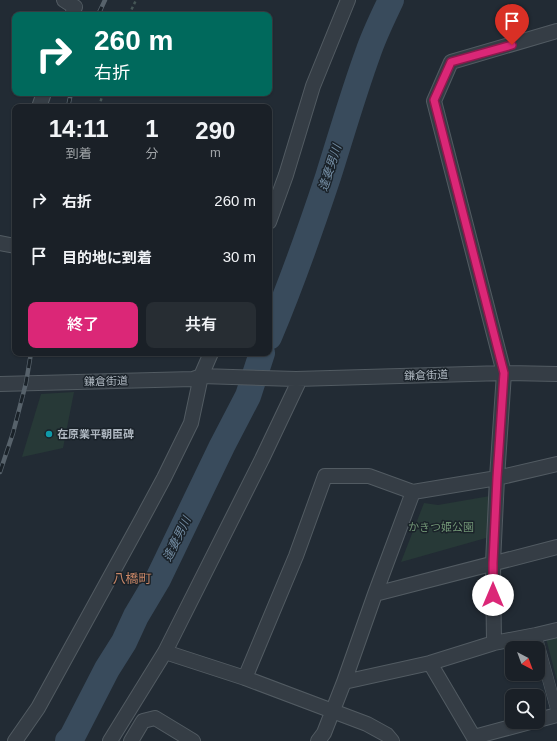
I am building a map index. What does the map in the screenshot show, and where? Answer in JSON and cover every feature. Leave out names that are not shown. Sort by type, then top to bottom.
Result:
[{"type":"street","points":[[64,0],[75,7],[73,12]]},
{"type":"street","points":[[272,214],[286,176],[313,86],[348,0]]},
{"type":"street","points":[[494,643],[493,563],[504,373],[434,100],[451,62],[557,31]]},
{"type":"street","points":[[0,243],[12,245]]},
{"type":"street","points":[[15,741],[38,708],[164,478],[191,423],[206,376],[210,356]]},
{"type":"street","name":"鎌倉街道","points":[[0,384],[193,379],[206,376],[298,379],[504,373],[557,374]]},
{"type":"street","points":[[110,741],[165,652],[262,459],[298,379]]},
{"type":"street","points":[[245,678],[296,556],[325,476],[369,476],[412,492],[497,478],[557,464]]},
{"type":"street","points":[[318,741],[324,733],[344,682],[412,492]]},
{"type":"street","points":[[375,594],[557,547]]},
{"type":"street","points":[[344,682],[430,663],[494,643],[557,630]]},
{"type":"street","points":[[536,635],[557,713],[545,717]]},
{"type":"street","points":[[165,652],[245,678],[367,724],[387,735],[392,741]]},
{"type":"street","points":[[430,663],[475,739],[507,729]]},
{"type":"street","points":[[131,741],[143,721],[155,718],[193,741]]},
{"type":"path","points":[[130,12],[136,0]]},
{"type":"green space","points":[[74,392],[63,448],[22,457],[41,394]]},
{"type":"green space","name":"かきつ姫公園","points":[[490,496],[493,536],[401,562],[424,503],[438,505]]},
{"type":"green space","points":[[557,635],[557,681],[546,638]]},
{"type":"waterway","name":"逢妻男川","points":[[272,330],[293,278],[328,177],[370,46],[391,0]]},
{"type":"waterway","name":"逢妻男川","points":[[68,741],[72,737],[107,669],[124,642],[136,616],[158,579],[222,446],[248,396],[261,356]]},
{"type":"railway","points":[[99,12],[105,0]]},
{"type":"railway","points":[[69,104],[70,96]]},
{"type":"railway","points":[[0,472],[13,433],[26,383],[30,356]]},
{"type":"place","name":"在原業平朝臣碑","points":[[49,434]]},
{"type":"district","name":"八橋町","points":[[132,578]]},
{"type":"route","points":[[493,595],[497,478],[504,373],[434,100],[451,62],[512,45]]}]
